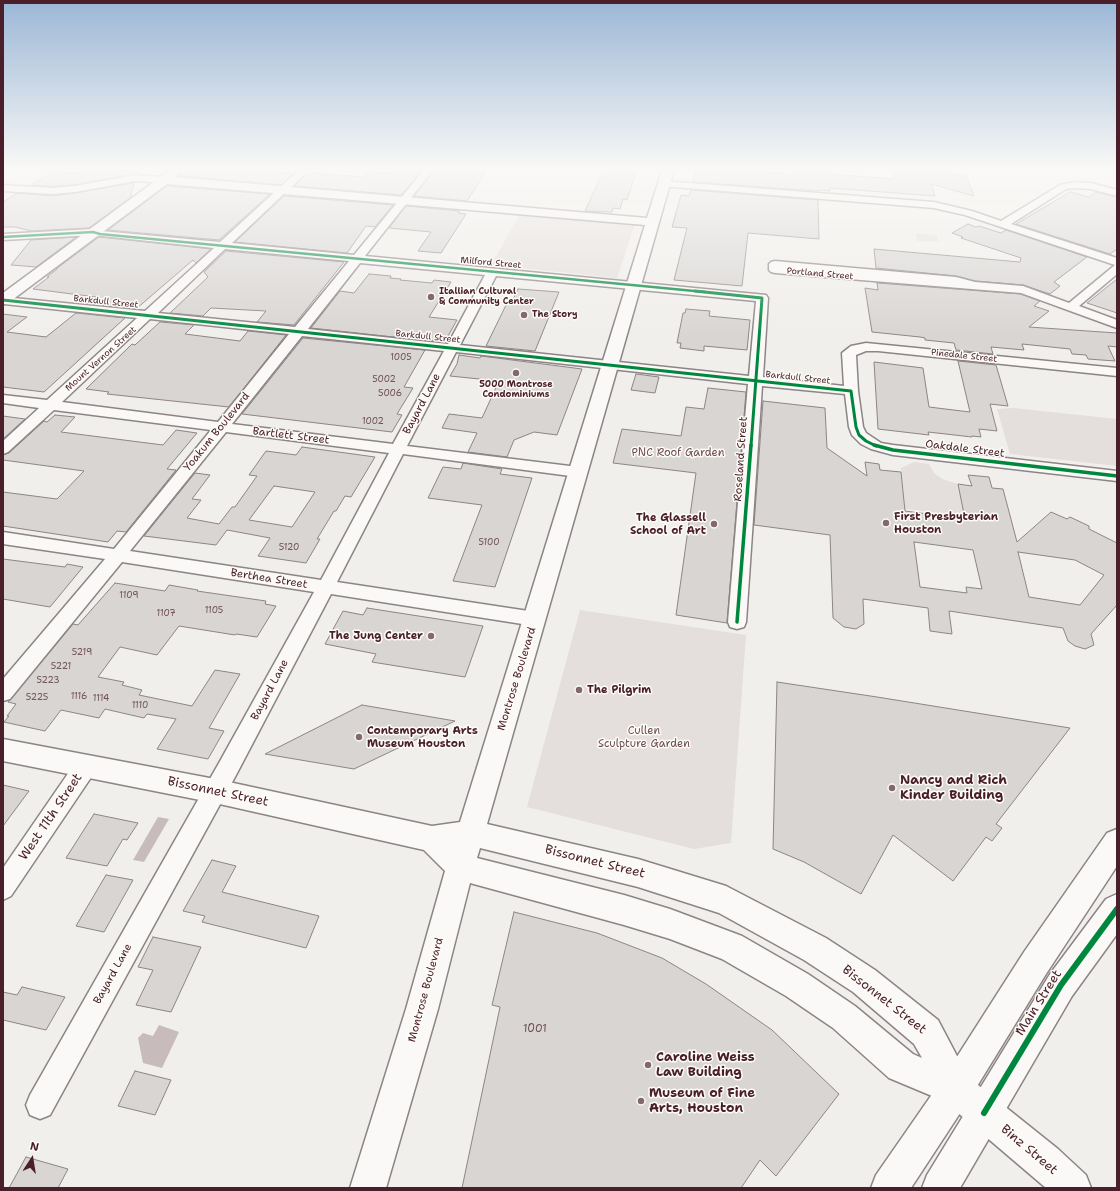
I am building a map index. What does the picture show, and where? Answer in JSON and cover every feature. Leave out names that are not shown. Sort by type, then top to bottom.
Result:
[{"type":"main road","points":[[4,300],[102,226]]},
{"type":"main road","name":"Montrose Boulevard","points":[[368,1188],[422,1009],[460,867],[652,226]]},
{"type":"main road","name":"Bissonnet Street","points":[[3,750],[215,791],[432,839],[471,832],[662,879],[726,901],[815,949],[864,981],[926,1032],[956,1088]]},
{"type":"main road","points":[[432,839],[460,867],[624,910],[670,924],[731,947],[797,985],[844,1017],[901,1066],[956,1088]]},
{"type":"main road","points":[[889,1188],[956,1088],[1035,963],[1117,842]]},
{"type":"main road","name":"Main Street","points":[[940,1188],[1060,985],[1117,909]]},
{"type":"main road","name":"Binz Street","points":[[956,1088],[984,1113],[1045,1162],[1072,1188]]},
{"type":"street","name":"Mount Vernon Street","points":[[3,449],[246,226]]},
{"type":"street","name":"Yoakum Boulevard","points":[[3,693],[118,555],[385,226]]},
{"type":"street","points":[[1008,226],[1117,262]]},
{"type":"street","name":"Milford Street","points":[[3,237],[93,232],[100,234],[762,298]]},
{"type":"street","name":"Portland Street","points":[[974,285],[960,286],[775,270],[775,264],[956,280],[974,285],[1023,290],[1117,324]]},
{"type":"street","points":[[1071,307],[1117,268]]},
{"type":"street","name":"Bayard Lane","points":[[40,1105],[215,791],[326,587],[493,271]]},
{"type":"street","name":"Roseland Street","points":[[738,622],[762,298]]},
{"type":"street","name":"Barkdull Street","points":[[4,300],[610,364],[851,392]]},
{"type":"street","name":"Pinedale Street","points":[[851,392],[850,353],[856,349],[866,347],[1117,372]]},
{"type":"street","name":"Oakdale Street","points":[[851,392],[856,427],[859,435],[866,441],[876,446],[893,450],[1117,476]]},
{"type":"street","name":"Bartlett Street","points":[[3,399],[578,472]]},
{"type":"street","name":"Berthea Street","points":[[3,538],[535,619]]},
{"type":"street","name":"West 11th Street","points":[[3,888],[86,766]]},
{"type":"green space","points":[[513,226],[634,226],[617,278],[491,265]]},
{"type":"green space","points":[[917,233],[935,235],[937,236],[938,241],[917,241]]},
{"type":"green space","points":[[1013,408],[1117,419],[1117,466],[1010,454],[997,409]]},
{"type":"green space","points":[[914,462],[929,464],[934,473],[942,479],[958,484],[965,516],[905,509],[901,468]]},
{"type":"green space","name":"Cullen Sculpture Garden","points":[[580,610],[746,635],[731,843],[694,849],[527,807]]},
{"type":"shaded area","points":[[158,817],[169,819],[144,862],[133,860]]},
{"type":"shaded area","points":[[159,1025],[179,1032],[162,1068],[143,1063],[138,1038],[143,1033],[153,1036]]},
{"type":"building","points":[[3,226],[92,226],[89,228],[31,231],[15,227],[3,227]]},
{"type":"building","points":[[114,226],[235,226],[219,240],[108,230]]},
{"type":"building","points":[[252,226],[376,226],[375,227],[366,226],[347,253],[235,242]]},
{"type":"building","points":[[391,226],[459,226],[441,253],[418,251],[431,232],[389,228]]},
{"type":"building","points":[[672,226],[819,226],[819,239],[748,233],[742,286],[674,280],[687,228],[672,227]]},
{"type":"building","points":[[965,226],[979,226],[1001,233],[1006,230],[1087,257],[1054,282],[1060,286],[1050,294],[1023,285],[975,281],[956,276],[876,268],[874,249],[1020,262],[1021,258],[961,238],[963,237],[952,233]]},
{"type":"building","points":[[1021,226],[1117,226],[1117,249],[1110,254]]},
{"type":"building","points":[[76,237],[36,267],[11,265],[31,240]]},
{"type":"building","points":[[99,237],[211,249],[196,263],[193,260],[136,309],[87,304],[96,297],[33,289],[49,277],[47,277],[56,269]]},
{"type":"building","points":[[226,251],[344,262],[294,325],[257,322],[266,311],[211,308],[203,316],[170,313],[208,277],[204,272]]},
{"type":"building","points":[[369,274],[391,276],[390,278],[401,279],[400,280],[432,283],[434,280],[451,282],[429,317],[457,320],[447,338],[436,336],[434,340],[430,341],[311,328],[340,291],[354,293]]},
{"type":"building","points":[[1117,279],[1117,313],[1087,303]]},
{"type":"building","points":[[877,283],[1021,294],[1040,301],[1034,306],[1049,311],[1029,327],[1117,333],[1117,347],[1108,346],[1115,361],[1088,359],[1086,355],[1072,354],[1070,349],[1022,344],[1024,350],[991,347],[993,354],[956,350],[954,343],[925,340],[925,338],[920,337],[872,332],[865,288],[878,290]]},
{"type":"building","name":"The Story","points":[[518,289],[559,292],[535,351],[486,346],[508,301],[512,302]]},
{"type":"building","points":[[686,309],[710,311],[709,316],[750,320],[747,350],[704,346],[704,351],[680,348],[681,343],[677,343],[683,313],[685,313]]},
{"type":"building","points":[[76,313],[125,318],[44,392],[3,387],[3,314],[27,317],[7,332],[46,337]]},
{"type":"building","points":[[160,322],[194,325],[185,334],[240,341],[248,331],[286,335],[229,407],[107,394],[109,392],[86,389],[132,344],[135,345]]},
{"type":"building","points":[[303,338],[425,350],[404,387],[413,388],[397,414],[402,415],[392,432],[242,414]]},
{"type":"building","points":[[459,355],[480,358],[481,356],[582,369],[557,435],[534,432],[514,440],[507,457],[468,452],[477,433],[442,428],[449,414],[482,418],[499,381],[450,376],[457,364]]},
{"type":"building","points":[[958,361],[996,365],[1008,406],[990,404],[997,431],[979,429],[981,437],[972,437],[928,432],[929,435],[878,429],[874,362],[923,368],[929,407],[970,412]]},
{"type":"building","points":[[636,374],[659,377],[655,393],[631,390]]},
{"type":"building","name":"The Glassell School of Art","points":[[708,388],[746,392],[727,623],[676,615],[696,473],[613,463],[622,429],[681,436],[686,407],[704,409]]},
{"type":"building","name":"First Presbyterian Houston","points":[[763,401],[825,408],[827,448],[867,476],[865,462],[879,464],[880,470],[901,472],[905,511],[965,519],[958,484],[972,486],[968,475],[989,477],[992,488],[1003,489],[1017,542],[1051,512],[1067,519],[1070,517],[1089,526],[1089,529],[1117,543],[1117,605],[1091,634],[1094,645],[1085,649],[1075,646],[1068,641],[1063,628],[949,611],[952,634],[930,631],[928,608],[863,599],[864,624],[856,629],[844,627],[833,618],[830,535],[754,525]],"holes":[[[914,542],[973,550],[982,589],[966,587],[967,593],[920,587]],[[1018,552],[1075,560],[1104,575],[1080,605],[1029,597]]]},
{"type":"building","points":[[55,415],[75,417],[61,432],[163,445],[176,430],[197,433],[167,469],[176,470],[126,532],[117,531],[108,542],[3,526],[3,492],[57,499],[84,471],[3,460],[3,455],[9,453],[44,421],[47,422]]},
{"type":"building","points":[[3,416],[25,419],[3,439]]},
{"type":"building","points":[[302,447],[375,457],[351,497],[345,496],[336,511],[334,511],[317,539],[320,539],[306,563],[258,556],[270,538],[227,530],[216,545],[144,536],[195,473],[210,475],[192,499],[201,500],[187,518],[219,524],[232,507],[235,507],[257,476],[249,475],[266,451],[296,455]],"holes":[[[274,486],[315,492],[292,527],[249,520]]]},
{"type":"building","points":[[463,463],[502,469],[500,474],[532,478],[495,587],[453,581],[482,505],[428,498],[443,467],[461,469]]},
{"type":"building","points":[[3,559],[65,567],[67,564],[83,567],[50,607],[3,599]]},
{"type":"building","points":[[115,583],[165,591],[169,585],[198,590],[197,591],[266,601],[265,604],[276,606],[257,637],[179,626],[157,655],[120,647],[98,677],[124,682],[122,685],[142,690],[139,695],[192,706],[215,670],[240,674],[209,728],[224,731],[208,759],[157,749],[176,719],[147,714],[144,718],[105,709],[99,718],[61,710],[45,731],[4,722],[16,704],[8,702],[73,624],[78,625]]},
{"type":"building","name":"The Jung Center","points":[[367,608],[483,626],[465,677],[372,662],[376,654],[325,644],[343,611],[363,615]]},
{"type":"building","name":"Nancy and Rich Kinder Building","points":[[777,682],[1070,728],[996,824],[1002,828],[992,841],[986,837],[953,881],[893,835],[861,894],[804,862],[773,849]]},
{"type":"building","name":"Contemporary Arts Museum Houston","points":[[362,705],[455,721],[354,769],[265,754]]},
{"type":"building","points":[[3,785],[29,791],[3,826]]},
{"type":"building","points":[[94,814],[138,823],[127,840],[123,839],[107,866],[66,858]]},
{"type":"building","points":[[212,860],[236,866],[222,892],[319,916],[306,948],[202,922],[205,916],[183,911]]},
{"type":"building","points":[[106,875],[133,880],[104,932],[76,926]]},
{"type":"building","name":"Caroline Weiss Law Building","points":[[514,912],[597,933],[662,958],[706,984],[772,1030],[839,1094],[776,1176],[760,1160],[741,1188],[462,1188],[500,1007],[492,1005]]},
{"type":"building","points":[[153,937],[201,947],[171,1012],[136,1005],[153,970],[138,967]]},
{"type":"building","points":[[22,987],[65,997],[46,1030],[3,1020],[3,992],[17,995]]},
{"type":"building","points":[[135,1071],[171,1080],[155,1115],[118,1106]]},
{"type":"building","points":[[26,1157],[68,1169],[58,1188],[9,1188]]},
{"type":"cycle path","points":[[3,237],[93,232],[100,234],[762,298],[737,622]]},
{"type":"cycle path","points":[[3,300],[851,391],[856,427],[859,435],[866,441],[876,446],[893,450],[1117,476]]},
{"type":"cycle path","points":[[984,1113],[1061,985],[1117,909]]},
{"type":"place","name":"Itallian Cultural & Community Center","points":[[431,297]]},
{"type":"place","name":"The Story","points":[[524,315]]},
{"type":"place","name":"5000 Montrose Condominiums","points":[[516,373]]},
{"type":"place","name":"First Presbyterian Houston","points":[[886,523]]},
{"type":"place","name":"The Glassell School of Art","points":[[714,524]]},
{"type":"place","name":"The Jung Center","points":[[431,636]]},
{"type":"place","name":"The Pilgrim","points":[[579,690]]},
{"type":"place","name":"Contemporary Arts Museum Houston","points":[[359,737]]},
{"type":"place","name":"Nancy and Rich Kinder Building","points":[[892,788]]},
{"type":"place","name":"Caroline Weiss Law Building","points":[[648,1065]]},
{"type":"place","name":"Museum of Fine Arts, Houston","points":[[641,1101]]},
{"type":"park label","name":"PNC Roof Garden","points":[[678,453]]}]
